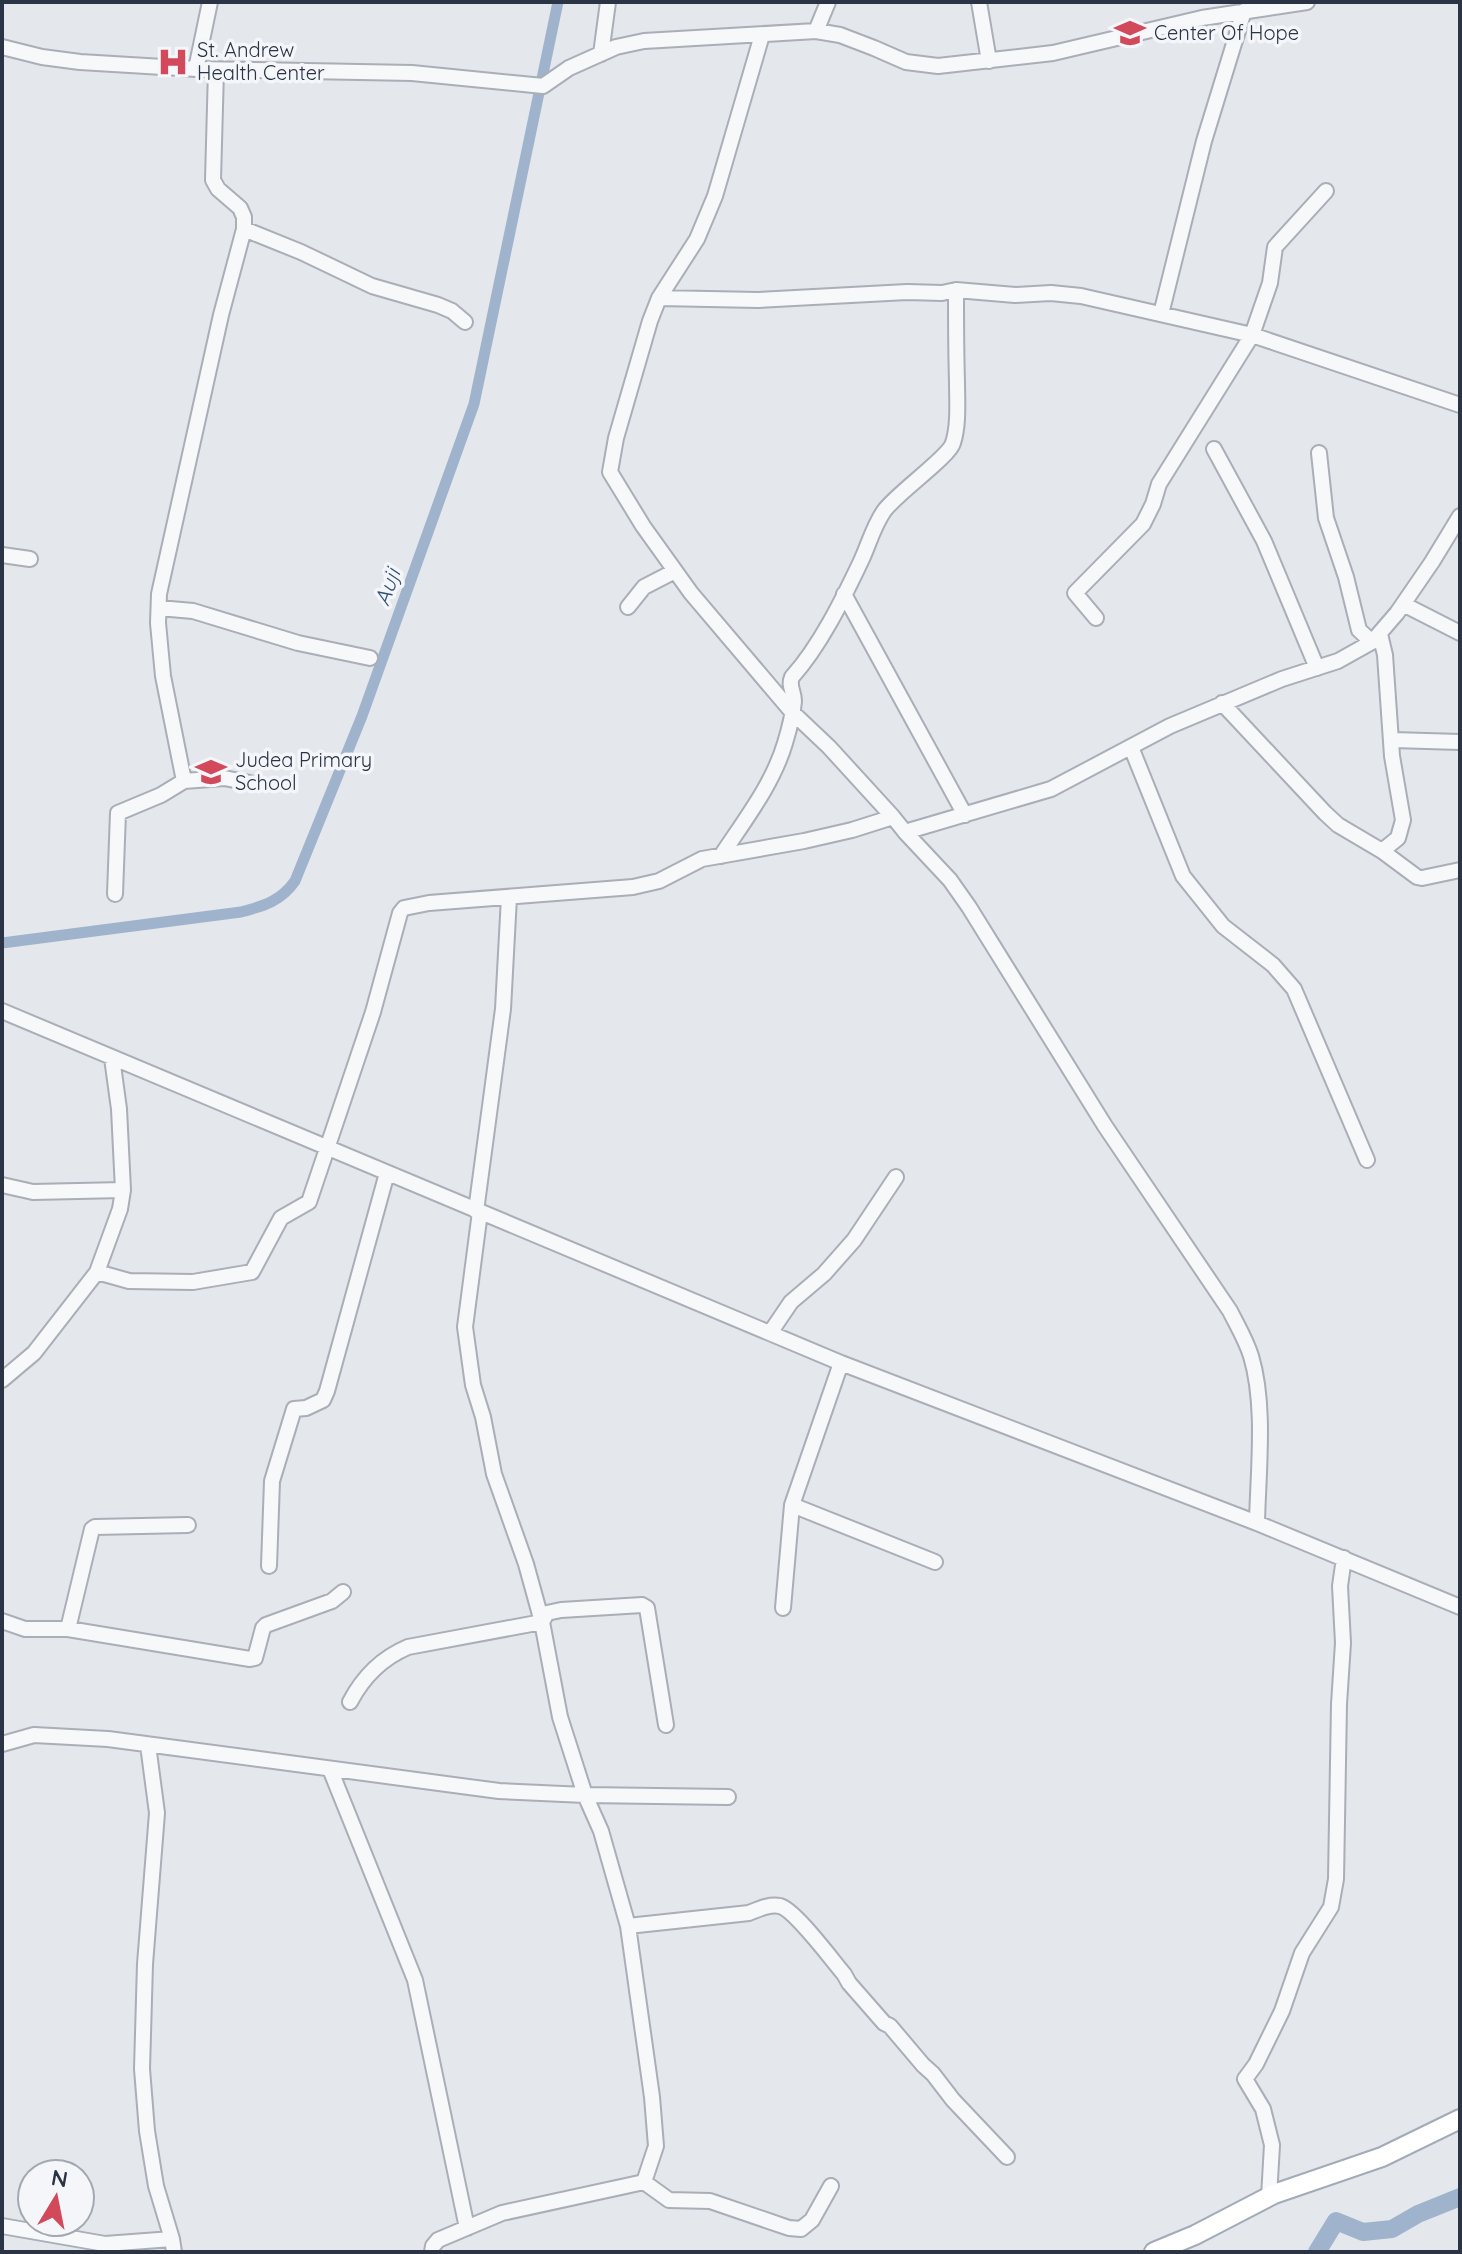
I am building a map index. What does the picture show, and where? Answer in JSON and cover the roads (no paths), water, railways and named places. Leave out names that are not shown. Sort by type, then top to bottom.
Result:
[{"type":"main road","points":[[1154,2252],[1269,2197],[1382,2157],[1460,2119]]},
{"type":"street","points":[[196,69],[210,2]]},
{"type":"street","points":[[601,54],[608,2]]},
{"type":"street","points":[[816,31],[828,2]]},
{"type":"street","points":[[979,2],[989,61]]},
{"type":"street","points":[[2,47],[80,62],[216,70],[412,73],[543,86],[569,68],[616,47],[644,41],[816,31],[840,35],[922,66],[1053,53],[1202,18],[1302,2]]},
{"type":"street","points":[[1161,314],[1204,141],[1244,11]]},
{"type":"street","points":[[762,35],[715,196],[697,239],[659,298],[616,438],[610,472],[629,505],[691,593],[792,712],[829,747],[950,880],[1105,1126],[1230,1311],[1252,1357],[1257,1393],[1257,1523]]},
{"type":"street","points":[[184,781],[163,676],[158,623],[159,594],[221,315],[244,229],[240,208],[218,189],[213,180],[216,70]]},
{"type":"street","points":[[1096,618],[1075,593],[1143,524],[1159,484],[1252,335],[1268,291],[1275,247],[1326,191]]},
{"type":"street","points":[[244,229],[372,286],[438,305],[465,322]]},
{"type":"street","points":[[721,856],[774,770],[792,712],[792,677],[817,642],[844,594],[875,526],[886,509],[911,483],[949,452],[953,444],[957,406],[956,290]]},
{"type":"street","points":[[659,298],[758,300],[956,290],[1081,296],[1252,335],[1460,405]]},
{"type":"street","points":[[1214,449],[1264,541],[1317,668]]},
{"type":"street","points":[[1319,453],[1326,518],[1346,577],[1359,630],[1376,638],[1385,655],[1392,756],[1403,826],[1398,838],[1382,851]]},
{"type":"street","points":[[905,832],[1051,789],[1170,726],[1222,703],[1338,661],[1376,638],[1432,562],[1460,516]]},
{"type":"street","points":[[2,555],[30,559]]},
{"type":"street","points":[[628,607],[644,587],[675,571]]},
{"type":"street","points":[[844,594],[965,815]]},
{"type":"street","points":[[1403,604],[1460,633]]},
{"type":"street","points":[[159,608],[193,611],[298,643],[370,658]]},
{"type":"street","points":[[1222,703],[1338,825],[1382,851],[1417,877],[1460,870]]},
{"type":"street","points":[[1393,740],[1460,742]]},
{"type":"street","points":[[1131,747],[1183,876],[1223,926],[1273,965],[1294,989],[1367,1160]]},
{"type":"street","points":[[115,894],[118,813],[161,795],[184,781],[224,778],[250,783]]},
{"type":"street","points":[[97,1272],[129,1281],[193,1282],[252,1272],[281,1218],[309,1202],[373,1012],[400,913],[404,908],[633,887],[659,881],[702,859],[804,841],[893,817]]},
{"type":"street","points":[[509,897],[503,1009],[465,1327],[473,1385],[494,1474],[526,1564],[542,1622],[560,1717],[585,1795],[601,1831],[628,1926],[656,2146],[644,2182]]},
{"type":"street","points":[[2,1011],[841,1363],[1257,1523],[1460,1607]]},
{"type":"street","points":[[2,1380],[34,1353],[97,1272],[120,1209],[123,1190],[119,1109],[112,1058]]},
{"type":"street","points":[[269,1566],[272,1481],[294,1409],[306,1408],[323,1400],[327,1391],[387,1173]]},
{"type":"street","points":[[770,1333],[791,1302],[824,1274],[854,1240],[896,1177]]},
{"type":"street","points":[[2,1185],[33,1192],[123,1190]]},
{"type":"street","points":[[783,1608],[792,1505],[841,1363]]},
{"type":"street","points":[[792,1505],[935,1562]]},
{"type":"street","points":[[68,1629],[92,1529],[188,1525]]},
{"type":"street","points":[[1269,2197],[1272,2145],[1263,2109],[1245,2079],[1256,2064],[1282,2011],[1302,1953],[1331,1907],[1336,1879],[1343,1643],[1340,1586],[1344,1558]]},
{"type":"street","points":[[2,1621],[25,1629],[68,1629],[250,1659],[258,1653],[266,1625],[332,1601],[343,1592]]},
{"type":"street","points":[[542,1622],[547,1613],[561,1610],[642,1605],[647,1608],[666,1725]]},
{"type":"street","points":[[350,1702],[363,1679],[389,1657],[408,1647],[542,1622]]},
{"type":"street","points":[[2,1744],[34,1735],[108,1739],[499,1791],[728,1797]]},
{"type":"street","points":[[2,2226],[105,2244],[173,2245],[156,2186],[147,2131],[142,2069],[145,1964],[157,1813],[148,1745]]},
{"type":"street","points":[[330,1769],[415,1980],[467,2228]]},
{"type":"street","points":[[628,1926],[749,1913],[765,1906],[782,1906],[798,1920],[884,2023],[1007,2157]]},
{"type":"street","points":[[432,2252],[438,2240],[502,2213],[644,2182],[669,2200],[710,2201],[789,2228],[801,2229],[812,2220],[831,2186]]},
{"type":"waterway","name":"Auji","points":[[2,943],[241,912],[271,902],[295,881],[362,716],[474,404],[558,2]]},
{"type":"waterway","points":[[1317,2252],[1336,2221],[1363,2232],[1392,2229],[1418,2214],[1460,2197]]},
{"type":"place","name":"Center Of Hope","points":[[1130,33]]},
{"type":"place","name":"St. Andrew Health Center","points":[[173,62]]},
{"type":"place","name":"Judea Primary School","points":[[211,772]]}]
